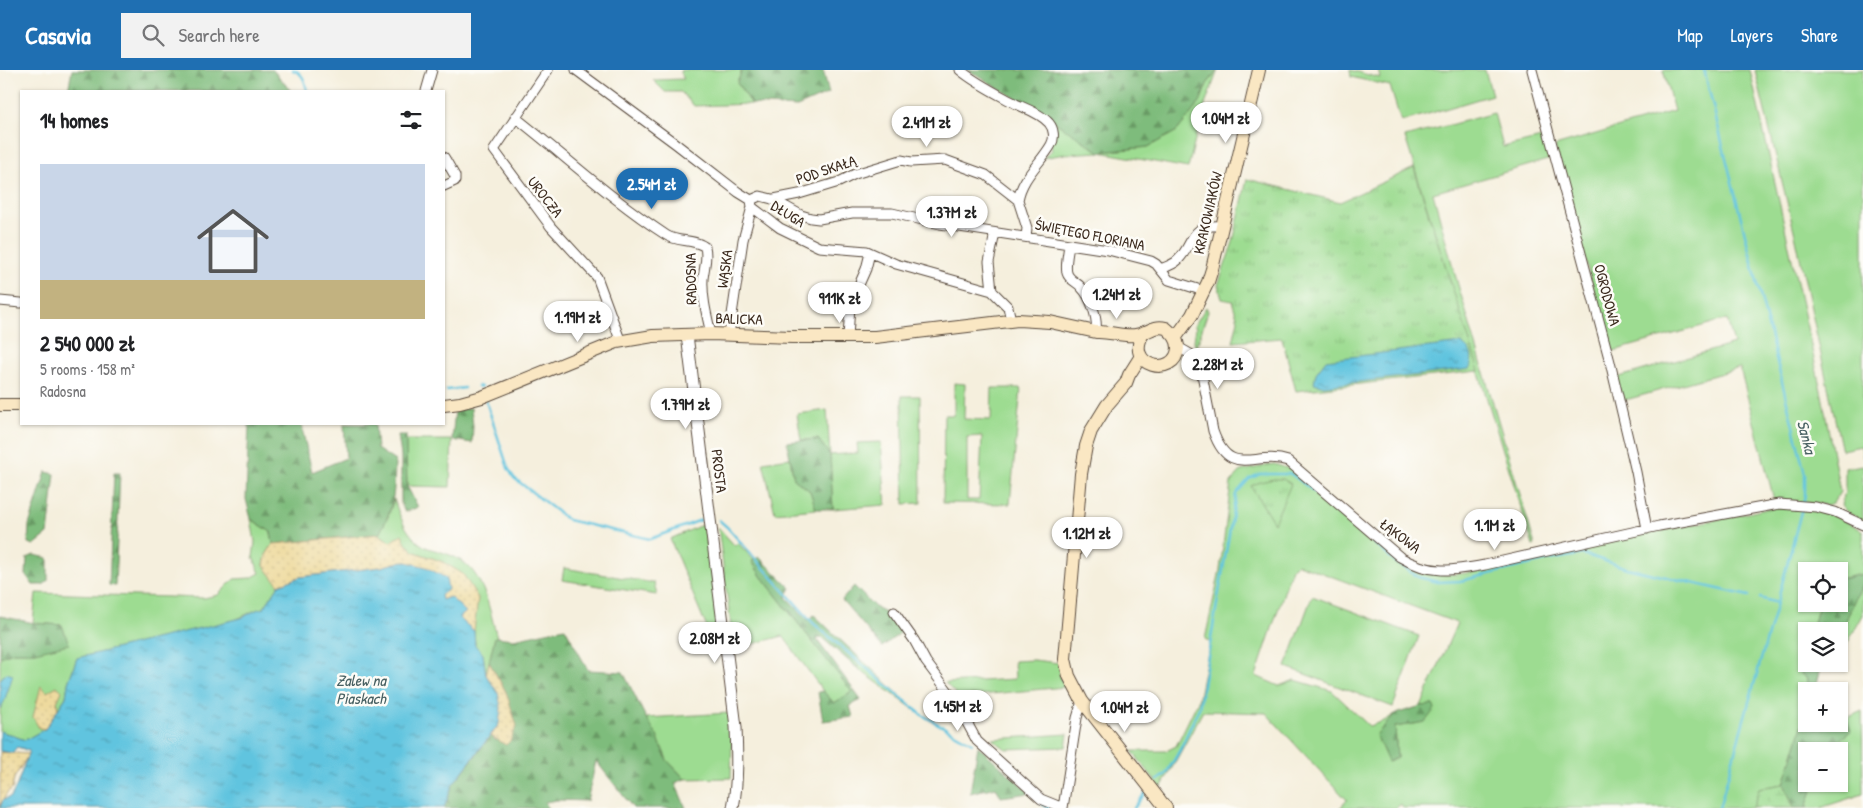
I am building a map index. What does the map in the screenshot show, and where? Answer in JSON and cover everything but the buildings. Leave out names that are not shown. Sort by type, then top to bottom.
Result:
[{"type":"main road","name":"KRAKOWIAKÓW","points":[[1173,338],[1177,321],[1197,303],[1204,292],[1212,268],[1259,70]]},
{"type":"main road","name":"BALICKA","points":[[445,405],[460,403],[479,397],[617,342],[653,336],[711,334],[848,338],[900,335],[1011,320],[1050,322],[1096,332],[1134,335],[1144,332]]},
{"type":"main road","points":[[1155,327],[1173,338],[1172,360],[1162,366],[1143,356],[1139,343],[1144,332],[1155,327]]},
{"type":"main road","name":"BALICKA","points":[[1096,332],[1143,356]]},
{"type":"main road","points":[[1143,356],[1129,375],[1126,383],[1098,419],[1088,438],[1082,467],[1065,653],[1069,676],[1082,701],[1166,808]]},
{"type":"main road","points":[[0,404],[20,405]]},
{"type":"street","points":[[426,90],[432,70]]},
{"type":"street","name":"UROCZA","points":[[548,70],[494,150],[550,227],[597,277],[619,337],[617,342]]},
{"type":"street","name":"DŁUGA","points":[[576,70],[738,192],[780,228],[814,245],[870,253],[896,264],[992,291]]},
{"type":"street","points":[[960,70],[984,87],[1043,118],[1052,128],[1053,139],[1050,146],[1030,172],[1020,190],[1018,200],[1027,228],[1026,237]]},
{"type":"street","name":"OGRODOWA","points":[[1532,70],[1608,354],[1636,472],[1647,529]]},
{"type":"street","name":"RADOSNA","points":[[515,117],[592,180],[654,227],[669,237],[698,242],[705,247],[707,254],[703,278],[704,305],[711,334]]},
{"type":"street","points":[[445,158],[455,176],[455,181],[445,186]]},
{"type":"street","name":"POD SKAŁĄ","points":[[772,199],[784,198],[839,182],[863,171],[901,160],[911,162],[937,159],[980,172],[1018,200]]},
{"type":"street","points":[[751,203],[760,196],[772,199]]},
{"type":"street","name":"ŚWIĘTEGO FLORIANA","points":[[772,199],[801,215],[811,218],[825,218],[852,213],[892,214],[940,224],[1108,250],[1151,261],[1160,268],[1169,280],[1204,292]]},
{"type":"street","name":"WĄSKA","points":[[729,335],[751,203]]},
{"type":"street","name":"ŚWIĘTEGO FLORIANA","points":[[1160,268],[1177,262],[1195,234],[1205,226],[1222,226]]},
{"type":"street","points":[[995,233],[989,262],[992,291],[1008,307],[1011,320]]},
{"type":"street","points":[[1069,245],[1066,272],[1088,295],[1097,326],[1096,332]]},
{"type":"street","points":[[848,338],[850,305],[866,269],[870,253]]},
{"type":"street","points":[[0,302],[20,304]]},
{"type":"street","name":"PROSTA","points":[[687,335],[736,727],[737,762],[735,796],[732,808]]},
{"type":"street","name":"ŁĄKOWA","points":[[1173,338],[1190,355],[1199,359],[1213,432],[1216,440],[1229,456],[1242,462],[1272,458],[1288,461],[1382,542],[1414,565],[1433,570],[1457,570],[1493,564],[1647,529],[1767,506],[1793,504],[1816,507],[1835,512],[1863,525]]},
{"type":"street","points":[[1172,360],[1190,355]]},
{"type":"street","points":[[894,612],[914,640],[926,662],[954,699],[976,741],[1040,799],[1063,808],[1077,718],[1082,701]]},
{"type":"green space","points":[[72,70],[273,70],[290,90],[68,90]]},
{"type":"green space","points":[[682,70],[742,70],[737,83],[752,104],[694,106],[681,92],[665,92],[653,80],[684,79],[680,72]]},
{"type":"green space","points":[[742,70],[823,70],[829,93],[797,107],[752,104],[737,83]]},
{"type":"green space","points":[[968,70],[1218,70],[1207,84],[1200,102],[1177,131],[1148,147],[1100,152],[1047,117]]},
{"type":"green space","points":[[1218,70],[1202,113],[1188,168],[1100,152],[1148,147],[1177,131],[1200,102],[1207,84]]},
{"type":"green space","points":[[1350,70],[1380,78],[1378,70],[1485,70],[1492,95],[1401,122],[1390,86],[1351,77]]},
{"type":"green space","points":[[1663,70],[1750,70],[1822,395],[1840,492],[1833,503],[1827,505],[1774,500],[1740,368],[1622,401],[1616,378],[1734,344],[1727,319],[1610,352],[1555,146],[1674,111]]},
{"type":"green space","points":[[1755,70],[1863,70],[1863,457],[1861,446],[1842,450],[1841,447],[1796,239]]},
{"type":"green space","points":[[1494,113],[1503,147],[1546,137],[1551,159],[1433,193],[1454,271],[1535,545],[1533,546],[1405,137]]},
{"type":"green space","points":[[1047,117],[1100,152],[1065,154],[1043,158],[1052,150]]},
{"type":"green space","points":[[1414,168],[1479,371],[1296,391],[1282,338],[1233,342],[1238,320],[1232,301],[1222,299],[1218,285],[1233,242],[1247,179],[1340,202]]},
{"type":"green space","points":[[1206,307],[1208,311],[1196,348],[1194,341],[1196,327],[1194,326]]},
{"type":"green space","points":[[954,383],[965,384],[964,419],[991,420],[992,388],[1021,388],[1010,504],[943,503],[944,415],[954,415]],"holes":[[[982,436],[979,500],[967,500],[967,437]]]},
{"type":"green space","points":[[902,396],[920,396],[921,503],[904,504]]},
{"type":"green space","points":[[471,408],[472,443],[452,440],[455,410]]},
{"type":"green space","points":[[827,410],[830,455],[818,439],[801,440],[797,414]]},
{"type":"green space","points":[[249,425],[301,425],[312,472],[346,458],[344,425],[375,425],[377,449],[395,461],[393,499],[379,534],[273,544],[271,532],[251,519],[246,499]]},
{"type":"green space","points":[[398,435],[406,435],[407,486],[418,507],[405,512],[401,504],[401,456]]},
{"type":"green space","points":[[818,439],[830,455],[833,509],[816,509],[810,491],[794,479],[787,442]]},
{"type":"green space","points":[[405,440],[452,440],[450,487],[407,486]]},
{"type":"green space","points":[[881,442],[886,505],[833,509],[830,455],[858,453],[857,443]]},
{"type":"green space","points":[[790,458],[794,479],[810,491],[816,509],[775,513],[763,462]]},
{"type":"green space","points":[[1274,464],[1293,470],[1405,565],[1430,573],[1457,574],[1490,569],[1771,508],[1797,508],[1830,514],[1863,531],[1863,574],[1848,577],[1848,562],[1798,562],[1798,612],[1817,612],[1814,622],[1798,622],[1798,672],[1801,672],[1801,674],[1807,679],[1807,682],[1798,682],[1798,732],[1800,732],[1784,784],[1759,788],[1753,808],[1403,808],[1401,804],[1396,808],[1340,808],[1347,800],[1266,713],[1203,711],[1161,788],[1132,751],[1166,751],[1176,746],[1198,701],[1210,642],[1205,639],[1220,570],[1231,482],[1241,471]],"holes":[[[1298,564],[1457,623],[1421,706],[1433,705],[1424,722],[1395,727],[1397,758],[1389,762],[1376,735],[1395,714],[1384,721],[1369,726],[1332,691],[1295,680],[1279,686],[1256,676],[1292,568]]]},
{"type":"green space","points":[[1863,465],[1863,521],[1847,512],[1841,505],[1845,492],[1845,468]]},
{"type":"green space","points":[[46,472],[55,474],[48,534],[34,545],[28,543],[29,525]]},
{"type":"green space","points":[[114,473],[120,473],[115,586],[109,585]]},
{"type":"green space","points":[[1274,479],[1283,479],[1291,484],[1274,523],[1251,486]]},
{"type":"green space","points":[[394,499],[399,514],[411,535],[417,541],[423,546],[463,562],[477,577],[482,586],[497,637],[495,637],[486,675],[483,654],[475,645],[474,631],[443,562],[415,552],[406,544],[390,542],[379,534],[388,517]]},
{"type":"green space","points":[[251,519],[271,532],[273,544],[266,555],[264,565],[279,585],[264,608],[231,621],[77,658],[68,683],[66,697],[58,709],[57,702],[41,686],[39,728],[45,729],[25,740],[0,731],[0,709],[10,685],[6,673],[0,680],[0,657],[13,652],[35,652],[62,625],[33,623],[36,593],[204,598],[218,595],[234,579],[251,578],[260,573],[253,557],[255,542]]},
{"type":"green space","points":[[704,524],[720,626],[707,628],[670,539]]},
{"type":"green space","points":[[718,527],[735,546],[738,543],[754,560],[752,562],[761,576],[852,692],[834,703],[783,636],[734,649]]},
{"type":"green space","points":[[34,555],[48,558],[48,581],[43,585],[33,585],[26,575],[27,558]]},
{"type":"green space","points":[[759,557],[791,588],[786,597],[808,620],[814,615],[863,661],[857,668],[821,637],[817,640],[861,700],[850,706],[853,717],[823,721],[818,692],[823,691],[834,703],[852,692],[761,576],[752,561]]},
{"type":"green space","points":[[564,568],[654,583],[657,595],[562,580]]},
{"type":"green space","points":[[1863,574],[1863,588],[1856,596],[1845,622],[1814,622],[1817,612],[1848,612],[1848,577]]},
{"type":"green space","points":[[854,586],[875,607],[893,616],[903,631],[882,647],[842,600]]},
{"type":"green space","points":[[1863,588],[1863,615],[1848,642],[1848,622],[1845,622],[1856,596]]},
{"type":"green space","points":[[1312,596],[1419,636],[1393,707],[1286,667]]},
{"type":"green space","points":[[0,616],[34,623],[62,625],[69,644],[35,652],[13,652],[0,657]]},
{"type":"green space","points":[[565,628],[588,670],[623,672],[657,736],[667,760],[685,779],[675,783],[686,808],[633,808],[596,761],[587,801],[557,800],[545,802],[548,808],[444,808],[453,784],[491,736],[496,741],[506,692],[489,662],[495,637],[514,639]]},
{"type":"green space","points":[[1033,660],[1059,663],[1060,677],[1065,687],[959,697],[945,683],[1015,679],[1014,661]]},
{"type":"green space","points":[[863,661],[919,713],[857,668]]},
{"type":"green space","points":[[1801,672],[1820,672],[1817,682],[1807,682],[1807,679],[1801,674]]},
{"type":"green space","points":[[1433,705],[1435,709],[1425,722],[1395,727],[1397,758],[1388,762],[1376,735],[1395,714],[1421,706]]},
{"type":"green space","points":[[1862,711],[1863,794],[1820,808],[1806,808],[1811,792],[1848,792],[1848,742],[1836,742],[1850,731],[1848,718]]},
{"type":"green space","points":[[729,713],[732,737],[731,778],[685,779],[667,760],[657,736],[646,718]]},
{"type":"green space","points":[[1848,721],[1851,731],[1837,742],[1798,742],[1798,792],[1811,792],[1806,808],[1794,808],[1784,784],[1800,732],[1848,732]]},
{"type":"green space","points":[[1068,734],[1066,747],[1006,749],[992,739]]},
{"type":"green space","points":[[978,746],[1030,793],[1001,797],[996,787],[970,793]]},
{"type":"green space","points":[[1784,784],[1794,808],[1753,808],[1759,788]]},
{"type":"sand","points":[[379,534],[390,542],[402,534],[406,544],[415,552],[443,562],[463,574],[478,598],[474,631],[459,618],[466,612],[450,597],[442,600],[441,595],[403,561],[381,567],[300,577],[279,585],[264,566],[266,555],[273,544]]},
{"type":"sand","points":[[489,662],[506,692],[517,726],[506,745],[491,736],[499,724],[486,675]]},
{"type":"sand","points":[[41,686],[47,692],[57,686],[62,691],[57,702],[58,709],[45,729],[39,728],[33,717]]},
{"type":"sand","points":[[0,752],[29,754],[14,778],[12,789],[7,793],[0,806]]},
{"type":"water","points":[[1461,343],[1471,354],[1470,369],[1324,386],[1314,383],[1316,373],[1326,360]]},
{"type":"water","name":"Zalew na Piaskach","points":[[403,561],[426,567],[446,578],[448,590],[441,595],[442,600],[450,597],[466,612],[459,618],[474,631],[475,645],[483,654],[486,675],[498,693],[501,708],[499,724],[453,784],[444,808],[0,808],[3,800],[11,797],[29,751],[17,747],[12,753],[0,751],[0,731],[25,740],[45,729],[66,697],[68,683],[77,658],[241,618],[264,608],[279,585],[300,577],[381,567]]},
{"type":"water","points":[[6,673],[13,675],[0,709],[0,680]]},
{"type":"waterway","points":[[293,70],[303,78],[307,90]]},
{"type":"waterway","name":"Sanka","points":[[1704,70],[1805,474],[1803,503]]},
{"type":"waterway","points":[[447,390],[464,388]]},
{"type":"waterway","points":[[486,401],[508,468],[514,478],[568,520],[650,539],[701,520]]},
{"type":"waterway","points":[[1158,780],[1166,774],[1180,750],[1199,708],[1236,494],[1249,479],[1260,474],[1291,474],[1333,506],[1393,560],[1418,577],[1438,582],[1460,581],[1544,561],[1583,554],[1627,568],[1749,596]]},
{"type":"waterway","name":"Sanka","points":[[1719,808],[1802,508]]},
{"type":"waterway","points":[[719,520],[813,623],[922,715],[972,743]]},
{"type":"waterway","points":[[1760,598],[1777,603]]},
{"type":"waterway","points":[[1134,808],[1146,792]]},
{"type":"waterway","points":[[1041,803],[1049,808]]}]
